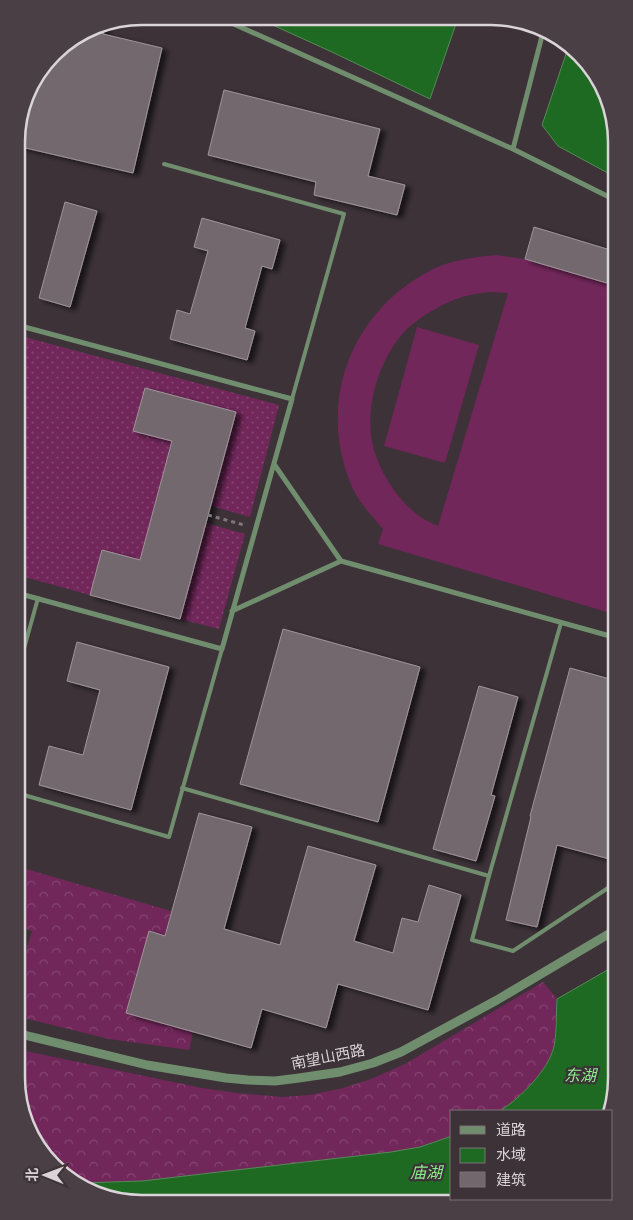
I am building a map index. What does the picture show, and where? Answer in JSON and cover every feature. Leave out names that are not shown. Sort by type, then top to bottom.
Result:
[{"type":"street","points":[[236,25],[513,149],[608,196]]},
{"type":"street","points":[[513,149],[542,37]]},
{"type":"street","points":[[25,327],[292,399],[222,649],[25,595]]},
{"type":"street","points":[[274,464],[341,561],[608,635]]},
{"type":"street","points":[[232,611],[341,561]]},
{"type":"street","name":"南望山西路","points":[[25,1035],[147,1065],[226,1078],[275,1081],[340,1072],[373,1063],[401,1052],[497,1000],[608,934]]},
{"type":"lane","points":[[164,164],[344,214],[292,399]]},
{"type":"lane","points":[[25,645],[38,598]]},
{"type":"lane","points":[[560,622],[472,940],[513,951],[608,887]]},
{"type":"lane","points":[[25,796],[169,837],[222,649]]},
{"type":"lane","points":[[182,788],[489,876]]},
{"type":"path","points":[[208,515],[256,528]]},
{"type":"green space","points":[[496,255],[525,259],[608,283],[608,612],[378,544],[383,529],[363,505],[353,489],[342,457],[338,425],[340,393],[348,363],[361,335],[380,309],[404,287],[433,269],[455,261]],"holes":[[[489,292],[508,293],[438,526],[420,517],[404,502],[391,486],[381,468],[371,435],[370,419],[375,387],[380,372],[395,344],[417,320],[462,297]]]},
{"type":"green space","points":[[417,327],[479,345],[445,463],[384,446]]},
{"type":"green space","points":[[25,337],[279,405],[250,517],[211,506],[236,412],[145,388],[134,431],[172,441],[140,560],[102,551],[90,595],[25,577]]},
{"type":"green space","points":[[206,523],[245,534],[219,629],[180,619]]},
{"type":"green space","points":[[25,869],[171,911],[165,936],[149,931],[126,1013],[193,1032],[189,1050],[109,1039],[25,1018],[25,953],[32,931],[25,929]]},
{"type":"green space","points":[[543,982],[557,999],[554,1047],[547,1064],[534,1081],[511,1104],[502,1110],[450,1110],[450,1137],[420,1147],[391,1152],[142,1181],[90,1183],[70,1170],[70,1150],[50,1150],[37,1130],[27,1101],[25,1051],[202,1088],[282,1097],[310,1095],[343,1088],[371,1079],[405,1064]]},
{"type":"water","points":[[273,25],[456,25],[430,99]]},
{"type":"water","points":[[566,53],[588,77],[602,104],[608,134],[608,173],[558,146],[542,125]]},
{"type":"water","name":"东湖","points":[[608,970],[608,1086],[604,1110],[501,1110],[533,1083],[551,1055],[556,1035],[557,999]]},
{"type":"water","name":"庙湖","points":[[450,1137],[450,1195],[142,1195],[111,1191],[90,1183],[142,1181],[420,1147]]},
{"type":"building","points":[[103,32],[103,34],[162,48],[133,173],[25,148],[26,126],[31,104],[49,71],[65,54],[77,45]]},
{"type":"building","points":[[224,90],[380,129],[368,176],[405,185],[397,215],[314,195],[316,182],[208,155]]},
{"type":"building","points":[[65,202],[97,211],[70,307],[39,298]]},
{"type":"building","points":[[202,218],[280,240],[272,269],[262,266],[245,328],[255,331],[247,360],[170,339],[177,310],[190,314],[208,251],[194,247]]},
{"type":"building","points":[[534,227],[608,249],[608,283],[525,259]]},
{"type":"building","points":[[145,388],[236,412],[180,619],[90,595],[102,550],[140,560],[172,441],[133,431]]},
{"type":"building","points":[[283,629],[420,667],[378,822],[240,784]]},
{"type":"building","points":[[77,642],[169,667],[131,810],[39,785],[49,746],[83,755],[100,690],[67,681]]},
{"type":"building","points":[[570,668],[608,679],[608,859],[557,845],[537,927],[506,920],[530,816]]},
{"type":"building","points":[[479,686],[518,697],[491,795],[495,796],[476,861],[433,849]]},
{"type":"building","points":[[199,813],[252,827],[224,929],[280,945],[308,846],[376,865],[354,941],[393,953],[402,918],[418,922],[429,885],[461,895],[428,1010],[338,984],[326,1028],[262,1009],[251,1048],[126,1013],[149,931],[165,936]]}]
